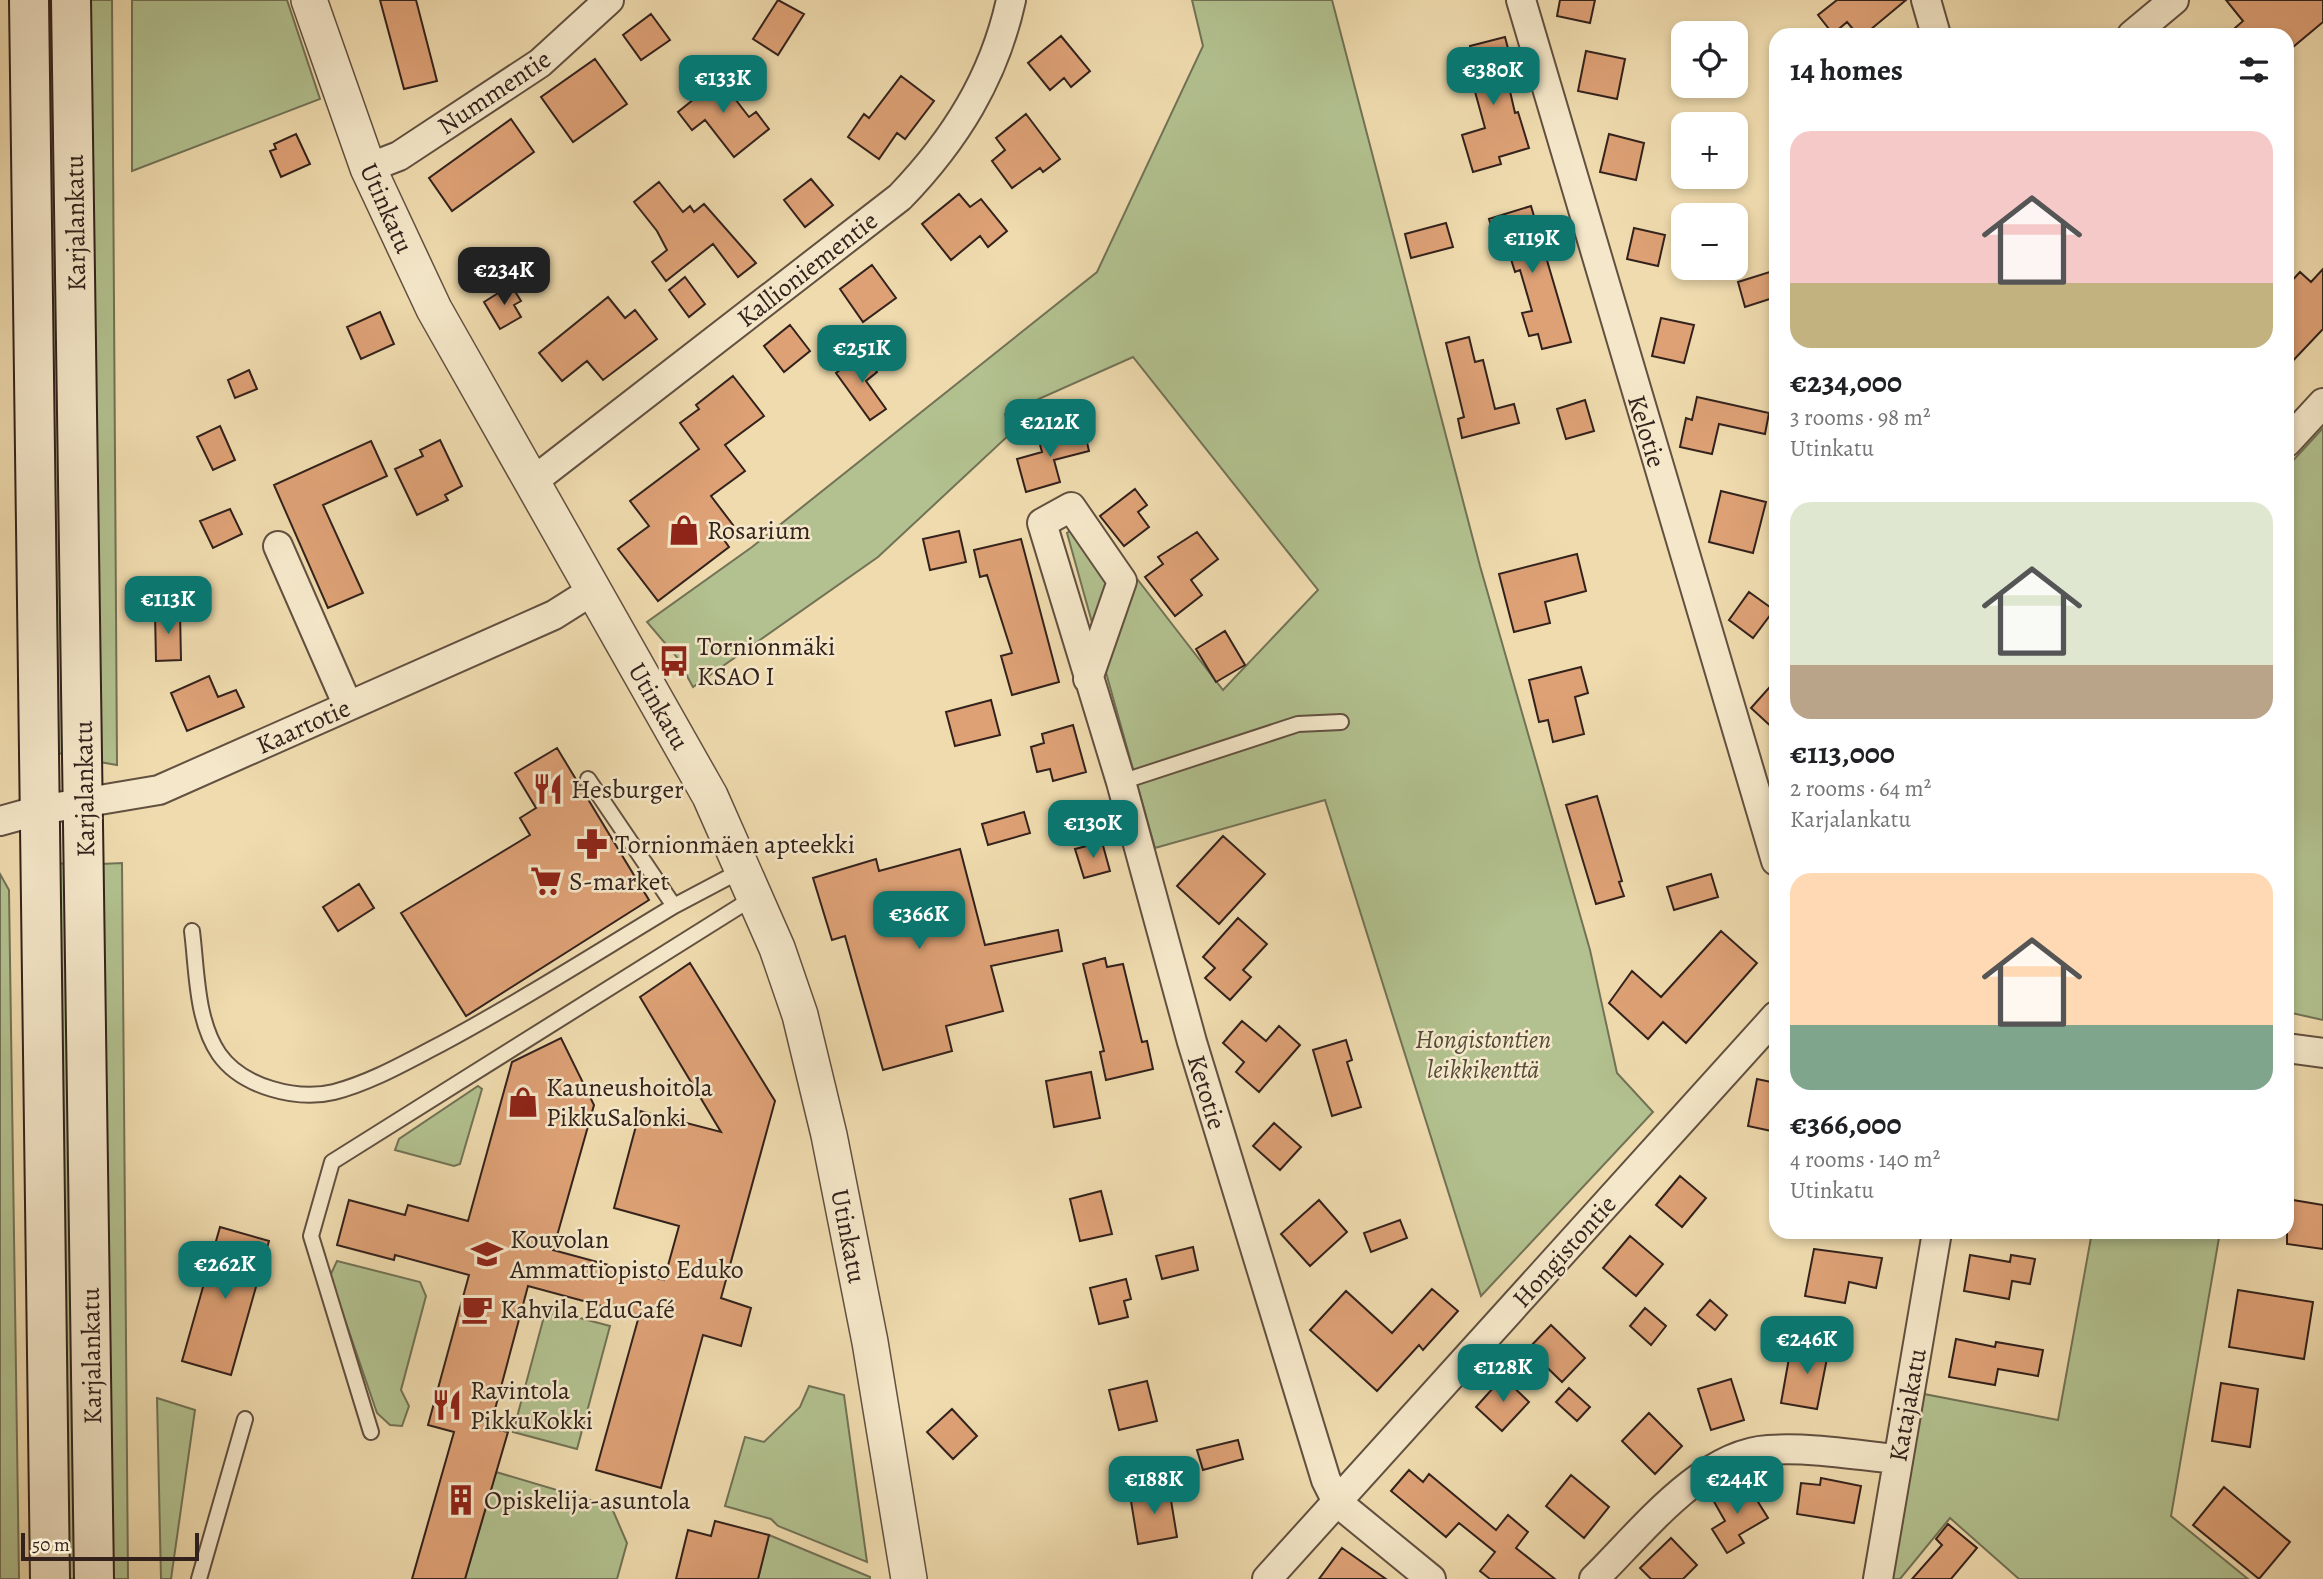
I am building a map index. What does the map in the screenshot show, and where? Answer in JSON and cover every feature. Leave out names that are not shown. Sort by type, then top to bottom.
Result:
[{"type":"main road","name":"Karjalankatu","points":[[29,0],[50,1579]]},
{"type":"main road","name":"Karjalankatu","points":[[71,0],[94,1579]]},
{"type":"street","name":"Utinkatu","points":[[309,0],[368,168],[434,309],[710,796],[750,883],[800,1015],[829,1135],[870,1342],[909,1579]]},
{"type":"street","name":"Nummentie","points":[[368,168],[400,156],[540,63],[609,0]]},
{"type":"street","name":"Kallioniementie","points":[[531,482],[900,197],[944,149],[970,110],[992,65],[1012,0]]},
{"type":"street","name":"Kelotie","points":[[1521,0],[1769,838]]},
{"type":"street","points":[[1926,0],[1934,28]]},
{"type":"street","points":[[2140,28],[2174,0]]},
{"type":"street","points":[[2294,434],[2323,403]]},
{"type":"street","name":"Ketotie","points":[[1088,679],[1122,581],[1071,507],[1042,523],[1088,679],[1121,782],[1192,1042],[1326,1480],[1337,1502]]},
{"type":"street","points":[[278,546],[348,706]]},
{"type":"street","name":"Kaartotie","points":[[0,821],[40,810],[159,790],[554,615],[592,591]]},
{"type":"street","name":"Hongistontie","points":[[1267,1579],[1769,1024]]},
{"type":"street","points":[[2294,1049],[2323,1053]]},
{"type":"street","name":"Katajakatu","points":[[1878,1579],[1936,1239]]},
{"type":"street","points":[[1594,1579],[1694,1482],[1724,1462],[1766,1450],[1898,1460]]},
{"type":"street","points":[[1337,1502],[1431,1579]]},
{"type":"lane","points":[[1121,782],[1298,724],[1340,722]]},
{"type":"lane","points":[[588,779],[674,906]]},
{"type":"lane","points":[[192,931],[204,1026],[219,1055],[237,1073],[270,1088],[310,1095],[334,1092],[381,1076],[472,1027],[674,906],[750,883]]},
{"type":"lane","points":[[371,1433],[311,1236],[332,1162],[750,883]]},
{"type":"lane","points":[[199,1579],[246,1419]]},
{"type":"green space","points":[[44,0],[56,0],[70,753],[53,754]]},
{"type":"green space","points":[[91,0],[112,0],[117,765],[94,761]]},
{"type":"green space","points":[[132,0],[287,0],[320,99],[132,171]]},
{"type":"green space","name":"Hongistontien leikkikenttä","points":[[1192,0],[1332,0],[1480,566],[1590,950],[1617,1073],[1653,1112],[1481,1296],[1325,800],[1155,848],[1067,533],[1090,518],[1223,690],[1318,590],[1133,357],[1005,414],[1010,434],[878,557],[693,687],[676,656],[647,622],[752,547],[1097,272],[1203,46]]},
{"type":"green space","points":[[2323,428],[2323,1020],[2294,1014],[2294,459]]},
{"type":"green space","points":[[72,863],[81,1579],[67,1579],[54,864]]},
{"type":"green space","points":[[122,863],[128,1579],[110,1579],[101,864]]},
{"type":"green space","points":[[0,874],[9,890],[19,1579],[0,1579]]},
{"type":"green space","points":[[478,1086],[482,1089],[460,1164],[454,1166],[395,1150],[399,1139]]},
{"type":"green space","points":[[2091,1239],[2219,1239],[2171,1516],[2248,1579],[2019,1579],[1950,1518],[1900,1579],[1891,1579],[1924,1394],[2058,1420]]},
{"type":"green space","points":[[337,1261],[420,1282],[426,1296],[401,1390],[409,1406],[402,1426],[390,1425],[377,1413],[330,1276]]},
{"type":"green space","points":[[546,1309],[610,1326],[577,1449],[513,1432]]},
{"type":"green space","points":[[809,1386],[844,1395],[867,1562],[778,1526],[771,1519],[725,1506],[745,1437],[764,1442],[800,1407]]},
{"type":"green space","points":[[157,1398],[195,1410],[171,1579],[161,1579]]},
{"type":"green space","points":[[496,1472],[611,1506],[627,1543],[617,1579],[465,1579]]},
{"type":"green space","points":[[769,1535],[870,1577],[870,1579],[758,1579]]},
{"type":"building","points":[[380,0],[416,0],[437,81],[404,89]]},
{"type":"building","points":[[778,0],[804,14],[778,55],[753,39]]},
{"type":"building","points":[[1560,0],[1595,0],[1590,23],[1557,16]]},
{"type":"building","points":[[1837,0],[1906,0],[1872,28],[1852,28],[1847,22],[1840,28],[1828,28],[1818,15]]},
{"type":"building","points":[[2226,0],[2323,0],[2323,22],[2294,46],[2294,28],[2235,28],[2243,21]]},
{"type":"building","points":[[651,14],[670,40],[641,60],[623,35]]},
{"type":"building","points":[[1061,36],[1090,71],[1071,87],[1064,78],[1050,90],[1028,63]]},
{"type":"building","points":[[1505,37],[1514,71],[1506,74],[1515,113],[1518,112],[1529,148],[1499,157],[1501,164],[1473,172],[1462,135],[1485,128],[1466,59],[1473,57],[1470,46]]},
{"type":"building","points":[[1586,51],[1625,59],[1617,99],[1578,91]]},
{"type":"building","points":[[595,59],[627,104],[573,142],[541,97]]},
{"type":"building","points":[[712,69],[749,117],[756,112],[769,129],[734,157],[705,120],[692,130],[678,112],[704,91],[696,82]]},
{"type":"building","points":[[901,76],[934,101],[905,139],[897,133],[879,159],[848,137],[864,114],[869,118]]},
{"type":"building","points":[[1026,114],[1060,159],[1043,172],[1040,168],[1012,188],[992,161],[1005,150],[996,138]]},
{"type":"building","points":[[511,119],[534,152],[452,211],[429,178]]},
{"type":"building","points":[[296,134],[310,164],[281,177],[270,151],[276,149],[274,144]]},
{"type":"building","points":[[1609,134],[1644,143],[1636,180],[1600,172]]},
{"type":"building","points":[[811,179],[833,205],[805,227],[784,200]]},
{"type":"building","points":[[659,182],[683,212],[690,206],[694,212],[704,204],[756,263],[738,277],[713,244],[666,281],[652,262],[667,250],[657,231],[634,202]]},
{"type":"building","points":[[959,194],[970,207],[981,199],[1007,231],[988,247],[980,236],[951,260],[922,224]]},
{"type":"building","points":[[1531,206],[1571,342],[1542,349],[1538,334],[1529,336],[1522,313],[1532,311],[1520,270],[1515,272],[1510,256],[1501,259],[1489,219]]},
{"type":"building","points":[[1446,223],[1453,247],[1411,258],[1405,234]]},
{"type":"building","points":[[1634,228],[1665,235],[1658,266],[1627,259]]},
{"type":"building","points":[[872,265],[896,298],[863,322],[840,289]]},
{"type":"building","points":[[2323,269],[2323,329],[2294,360],[2294,278],[2300,272],[2311,282]]},
{"type":"building","points":[[1769,272],[1769,299],[1745,307],[1738,282]]},
{"type":"building","points":[[685,277],[705,304],[689,317],[669,290]]},
{"type":"building","points":[[511,285],[521,301],[514,305],[521,317],[500,329],[484,302]]},
{"type":"building","points":[[608,297],[625,318],[635,310],[657,339],[603,380],[587,361],[562,381],[539,353]]},
{"type":"building","points":[[380,312],[394,344],[361,359],[347,327]]},
{"type":"building","points":[[1661,318],[1694,325],[1684,363],[1652,356]]},
{"type":"building","points":[[790,325],[810,351],[784,372],[764,346]]},
{"type":"building","points":[[1469,337],[1475,362],[1483,360],[1495,409],[1514,404],[1519,423],[1462,438],[1458,419],[1464,417],[1446,343]]},
{"type":"building","points":[[863,353],[877,372],[866,381],[886,409],[870,420],[836,373]]},
{"type":"building","points":[[249,370],[257,389],[235,398],[228,380]]},
{"type":"building","name":"Rosarium","points":[[733,376],[764,416],[725,445],[745,471],[711,496],[733,525],[720,534],[729,547],[658,601],[618,549],[649,526],[630,501],[699,449],[680,423],[699,409],[696,405]]},
{"type":"building","points":[[1697,397],[1769,413],[1765,434],[1719,424],[1712,454],[1680,447],[1686,418],[1692,420]]},
{"type":"building","points":[[1585,400],[1594,431],[1566,439],[1557,409]]},
{"type":"building","points":[[220,426],[235,460],[213,470],[197,437]]},
{"type":"building","points":[[1084,429],[1089,451],[1054,460],[1060,482],[1026,492],[1017,459],[1042,452],[1039,441]]},
{"type":"building","points":[[440,440],[462,486],[445,495],[448,500],[417,515],[395,469],[423,456],[420,450]]},
{"type":"building","points":[[371,441],[387,476],[323,505],[363,593],[328,608],[274,485]]},
{"type":"building","points":[[1135,489],[1147,505],[1138,512],[1149,527],[1124,546],[1100,516]]},
{"type":"building","points":[[1721,491],[1766,502],[1753,553],[1709,542]]},
{"type":"building","points":[[230,509],[242,534],[213,548],[200,521]]},
{"type":"building","points":[[959,531],[966,562],[930,570],[923,539]]},
{"type":"building","points":[[1197,532],[1218,559],[1191,580],[1202,595],[1175,616],[1145,577],[1163,564],[1158,557]]},
{"type":"building","points":[[1021,539],[1059,682],[1012,695],[1001,656],[1012,653],[987,575],[980,577],[974,550]]},
{"type":"building","points":[[1577,554],[1586,591],[1545,602],[1550,623],[1514,632],[1499,574]]},
{"type":"building","points":[[1749,592],[1769,606],[1769,617],[1753,638],[1729,620]]},
{"type":"building","points":[[180,611],[181,660],[156,661],[155,612]]},
{"type":"building","points":[[1225,631],[1245,665],[1216,682],[1196,649]]},
{"type":"building","points":[[1581,667],[1588,693],[1575,697],[1584,734],[1553,742],[1548,720],[1539,722],[1529,680]]},
{"type":"building","points":[[209,676],[218,697],[236,690],[244,707],[187,731],[171,693]]},
{"type":"building","points":[[1769,688],[1769,725],[1751,708]]},
{"type":"building","points":[[991,700],[1000,735],[955,746],[946,712]]},
{"type":"building","points":[[1073,725],[1086,772],[1053,781],[1050,769],[1037,772],[1031,747],[1044,743],[1042,734]]},
{"type":"building","name":"S-market","points":[[557,748],[649,900],[466,1016],[401,913],[530,835],[520,818],[536,808],[515,773]]},
{"type":"building","points":[[1597,796],[1624,896],[1596,904],[1566,805]]},
{"type":"building","points":[[1024,812],[1030,833],[988,845],[982,824]]},
{"type":"building","points":[[1223,836],[1265,874],[1219,924],[1177,886]]},
{"type":"building","points":[[1102,842],[1110,871],[1084,878],[1075,849]]},
{"type":"building","points":[[960,849],[985,945],[1058,930],[1062,951],[991,966],[1003,1011],[946,1026],[952,1051],[883,1070],[845,936],[832,940],[813,878],[876,859],[879,871]]},
{"type":"building","points":[[1711,874],[1718,897],[1674,910],[1667,887]]},
{"type":"building","points":[[359,884],[374,908],[338,931],[323,907]]},
{"type":"building","points":[[1238,918],[1267,944],[1243,970],[1251,977],[1230,1000],[1205,978],[1215,968],[1203,957]]},
{"type":"building","points":[[1721,931],[1757,963],[1686,1043],[1663,1022],[1648,1039],[1609,1003],[1632,971],[1661,997]]},
{"type":"building","points":[[1105,958],[1107,967],[1123,964],[1142,1042],[1147,1041],[1153,1069],[1106,1080],[1100,1052],[1104,1051],[1083,964]]},
{"type":"building","points":[[690,963],[775,1101],[721,1298],[751,1308],[741,1346],[703,1335],[661,1488],[596,1470],[639,1316],[528,1286],[490,1428],[508,1432],[465,1579],[412,1579],[454,1432],[428,1425],[469,1275],[395,1255],[394,1260],[337,1245],[349,1200],[405,1215],[408,1205],[468,1221],[512,1062],[561,1038],[594,1105],[553,1250],[664,1280],[679,1226],[614,1208],[640,1111],[721,1132],[640,997]]},
{"type":"building","points":[[1242,1021],[1266,1041],[1279,1026],[1300,1045],[1259,1092],[1236,1072],[1244,1062],[1223,1043]]},
{"type":"building","points":[[1346,1040],[1352,1060],[1347,1062],[1361,1107],[1332,1116],[1313,1050]]},
{"type":"building","points":[[1091,1072],[1100,1118],[1054,1127],[1046,1081]]},
{"type":"building","points":[[1757,1079],[1769,1082],[1769,1130],[1748,1126]]},
{"type":"building","points":[[1274,1123],[1301,1147],[1280,1170],[1253,1146]]},
{"type":"building","points":[[1680,1176],[1706,1198],[1682,1227],[1656,1205]]},
{"type":"building","points":[[1101,1191],[1112,1234],[1080,1241],[1070,1199]]},
{"type":"building","points":[[1319,1200],[1347,1232],[1310,1266],[1281,1234]]},
{"type":"building","points":[[2294,1200],[2323,1205],[2323,1249],[2287,1244],[2287,1239],[2294,1239]]},
{"type":"building","points":[[1400,1220],[1407,1238],[1371,1252],[1364,1233]]},
{"type":"building","points":[[220,1227],[269,1241],[231,1375],[182,1361]]},
{"type":"building","points":[[1630,1236],[1663,1264],[1636,1296],[1603,1268]]},
{"type":"building","points":[[1193,1247],[1198,1270],[1162,1279],[1156,1256]]},
{"type":"building","points":[[1814,1249],[1882,1258],[1876,1288],[1849,1282],[1845,1303],[1805,1296]]},
{"type":"building","points":[[1970,1255],[2010,1262],[2011,1255],[2035,1259],[2030,1284],[2012,1281],[2009,1299],[1964,1291]]},
{"type":"building","points":[[1126,1279],[1131,1299],[1124,1301],[1128,1317],[1099,1324],[1090,1288]]},
{"type":"building","points":[[1432,1289],[1458,1311],[1423,1350],[1419,1345],[1377,1391],[1310,1330],[1346,1291],[1392,1333]]},
{"type":"building","points":[[2238,1290],[2313,1302],[2304,1359],[2229,1347]]},
{"type":"building","points":[[1710,1300],[1727,1315],[1715,1330],[1697,1315]]},
{"type":"building","points":[[1645,1308],[1666,1326],[1651,1345],[1630,1326]]},
{"type":"building","points":[[1551,1325],[1585,1358],[1562,1382],[1528,1349]]},
{"type":"building","points":[[1813,1334],[1831,1338],[1817,1409],[1781,1403],[1789,1358],[1808,1362]]},
{"type":"building","points":[[1956,1339],[1995,1347],[1996,1342],[2043,1350],[2038,1376],[1998,1369],[1995,1385],[1949,1377]]},
{"type":"building","points":[[1503,1377],[1529,1402],[1502,1431],[1476,1407]]},
{"type":"building","points":[[1731,1379],[1744,1420],[1711,1430],[1698,1389]]},
{"type":"building","points":[[1147,1381],[1157,1421],[1119,1430],[1109,1390]]},
{"type":"building","points":[[2221,1383],[2258,1389],[2250,1447],[2212,1441]]},
{"type":"building","points":[[1569,1388],[1590,1407],[1577,1421],[1556,1402]]},
{"type":"building","points":[[952,1409],[977,1436],[953,1459],[927,1432]]},
{"type":"building","points":[[1649,1413],[1682,1446],[1655,1474],[1622,1441]]},
{"type":"building","points":[[1238,1440],[1243,1459],[1203,1470],[1197,1450]]},
{"type":"building","points":[[1409,1470],[1423,1482],[1429,1474],[1496,1530],[1508,1515],[1528,1532],[1516,1548],[1555,1579],[1490,1579],[1480,1571],[1495,1552],[1459,1523],[1446,1537],[1391,1491]]},
{"type":"building","points":[[1571,1475],[1609,1507],[1584,1538],[1546,1506]]},
{"type":"building","points":[[1821,1478],[1861,1486],[1854,1523],[1797,1514],[1801,1483],[1820,1485]]},
{"type":"building","points":[[1745,1481],[1768,1518],[1739,1535],[1744,1543],[1727,1553],[1712,1529],[1725,1521],[1713,1500],[1728,1492],[1731,1495],[1729,1491]]},
{"type":"building","points":[[2224,1487],[2290,1542],[2259,1579],[2193,1525]]},
{"type":"building","points":[[1169,1488],[1177,1537],[1138,1544],[1130,1495]]},
{"type":"building","points":[[715,1521],[769,1535],[758,1579],[676,1579],[688,1530],[711,1536]]},
{"type":"building","points":[[1948,1524],[1977,1548],[1951,1579],[1912,1579],[1942,1545],[1936,1539]]},
{"type":"building","points":[[1671,1538],[1697,1565],[1683,1579],[1651,1579],[1640,1568]]},
{"type":"building","points":[[1342,1548],[1386,1579],[1319,1579]]},
{"type":"place","name":"Rosarium","points":[[684,530]]},
{"type":"place","name":"Tornionmäki KSAO I","points":[[674,661]]},
{"type":"place","name":"Hesburger","points":[[548,789]]},
{"type":"place","name":"Tornionmäen apteekki","points":[[592,844]]},
{"type":"place","name":"S-market","points":[[546,881]]},
{"type":"place","name":"Kauneushoitola PikkuSalonki","points":[[523,1102]]},
{"type":"place","name":"Kouvolan Ammattiopisto Eduko","points":[[487,1254]]},
{"type":"place","name":"Kahvila EduCafé","points":[[477,1309]]},
{"type":"place","name":"Ravintola PikkuKokki","points":[[447,1405]]},
{"type":"place","name":"Opiskelija-asuntola","points":[[461,1500]]}]
